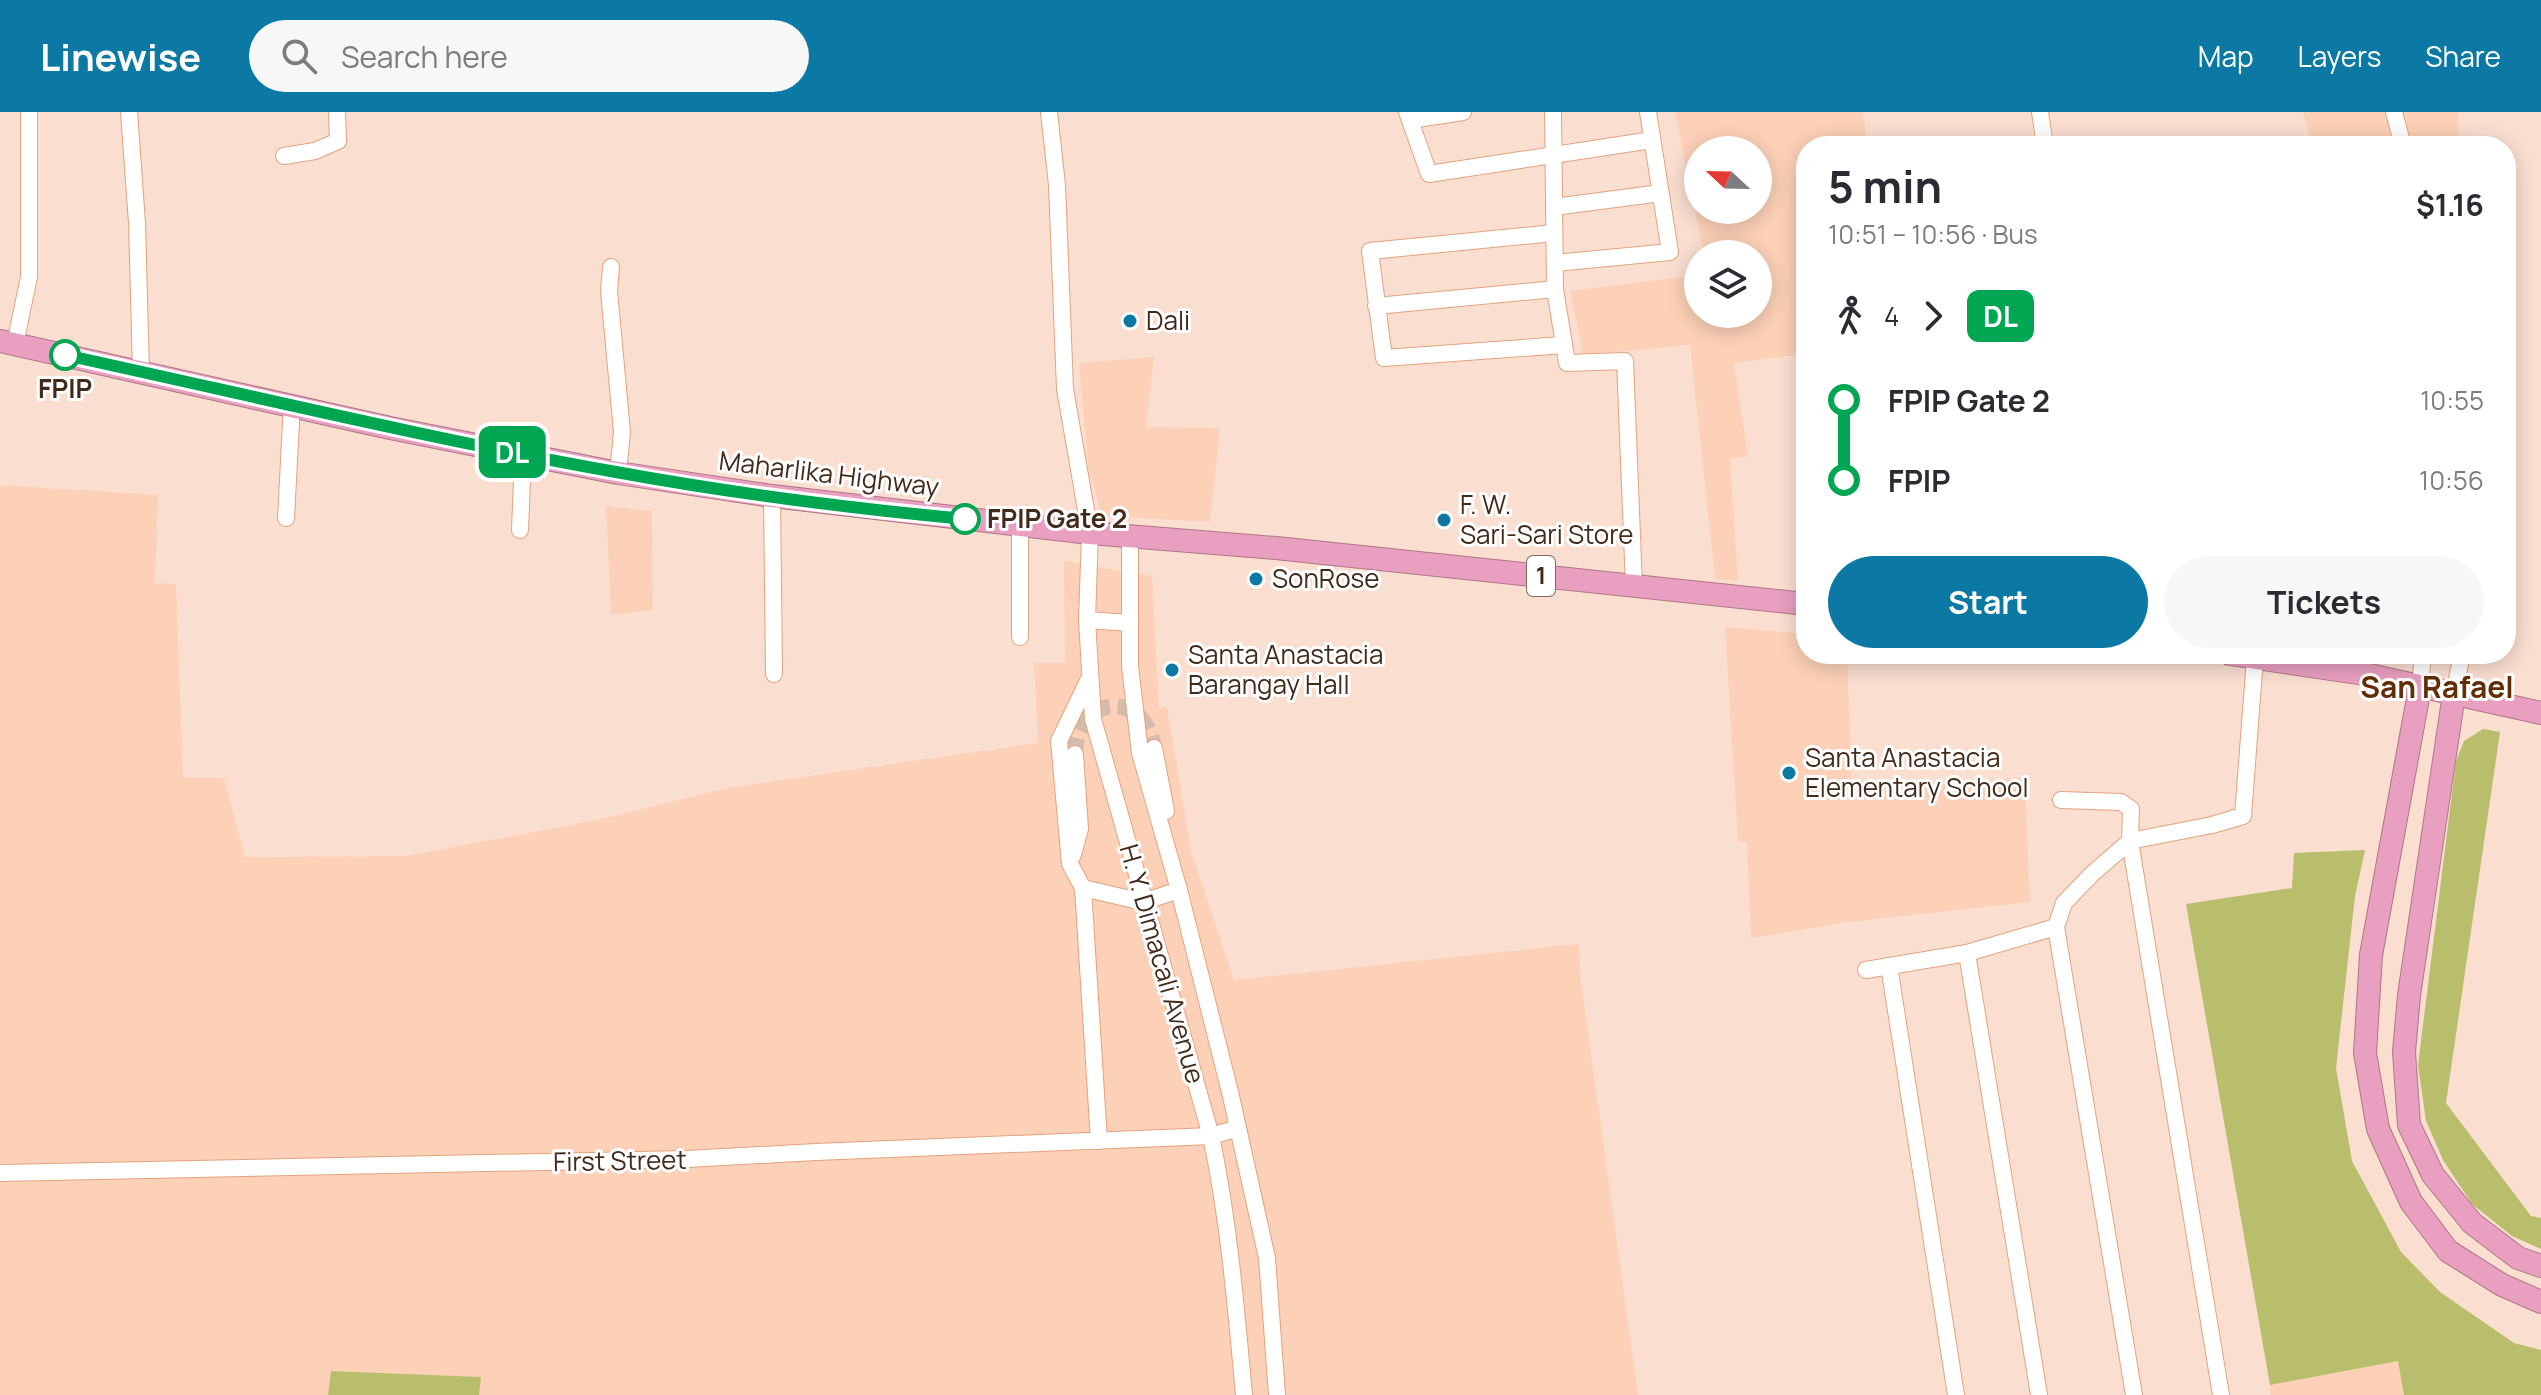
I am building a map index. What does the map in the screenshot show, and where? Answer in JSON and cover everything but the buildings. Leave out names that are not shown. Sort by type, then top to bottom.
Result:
[{"type":"highway","name":"Maharlika Highway","points":[[7,343],[390,428],[618,473],[772,496],[1090,533],[1276,548],[1796,603]]},
{"type":"highway","points":[[2319,664],[2541,713]]},
{"type":"highway","points":[[2420,687],[2371,955],[2365,1053],[2378,1129],[2411,1202],[2448,1251],[2502,1285],[2541,1302]]},
{"type":"highway","points":[[2454,694],[2409,995],[2404,1052],[2409,1125],[2433,1175],[2472,1223],[2518,1258],[2541,1266]]},
{"type":"street","points":[[7,343],[29,277],[29,112]]},
{"type":"street","points":[[129,112],[137,223],[141,372]]},
{"type":"street","points":[[284,156],[315,151],[338,141],[337,112]]},
{"type":"street","name":"H. Y. Dimacali Avenue","points":[[1049,112],[1057,185],[1065,389],[1090,533],[1087,620],[1093,719],[1211,1136],[1228,1237],[1244,1395]]},
{"type":"street","points":[[1463,112],[1408,116],[1429,174],[1652,140]]},
{"type":"street","points":[[1553,112],[1555,289],[1567,363],[1625,361],[1634,586]]},
{"type":"street","points":[[1555,263],[1670,252],[1648,112]]},
{"type":"street","points":[[2040,112],[2044,136]]},
{"type":"street","points":[[2394,112],[2400,136]]},
{"type":"street","points":[[1554,207],[1661,193]]},
{"type":"street","points":[[1554,233],[1370,251],[1384,358],[1564,345]]},
{"type":"street","points":[[611,267],[609,291],[622,432],[618,473]]},
{"type":"street","points":[[1376,306],[1555,289]]},
{"type":"street","points":[[286,518],[292,404]]},
{"type":"street","points":[[520,530],[523,454]]},
{"type":"street","points":[[772,496],[774,674]]},
{"type":"street","points":[[1020,525],[1020,637]]},
{"type":"street","name":"H. Y. Dimacali Avenue","points":[[1130,537],[1130,666],[1140,753],[1179,890],[1267,1258],[1277,1395]]},
{"type":"street","points":[[1087,620],[1130,623]]},
{"type":"street","points":[[2134,1395],[2056,927],[2064,903],[2130,841],[2243,816],[2255,664]]},
{"type":"street","points":[[2420,687],[2422,664]]},
{"type":"street","points":[[2454,694],[2460,664]]},
{"type":"street","points":[[1090,676],[1059,741],[1070,864],[1083,888],[1099,1141]]},
{"type":"street","points":[[1154,748],[1168,822],[1167,849]]},
{"type":"street","points":[[1070,864],[1080,829],[1075,754]]},
{"type":"street","points":[[2061,800],[2121,802],[2131,809],[2130,841],[2221,1395]]},
{"type":"street","points":[[1083,888],[1143,902],[1179,890]]},
{"type":"street","points":[[1866,970],[1967,953],[2056,927]]},
{"type":"street","points":[[1967,953],[2039,1395]]},
{"type":"street","points":[[1889,966],[1956,1395]]},
{"type":"street","name":"First Street","points":[[0,1173],[674,1160],[1211,1136],[1238,1128]]},
{"type":"shaded area","points":[[1675,112],[1863,112],[1866,136],[1796,136],[1796,355],[1734,363],[1748,456],[1730,459],[1738,581],[1715,579],[1690,345],[1583,355],[1570,291],[1684,277],[1684,328],[1772,328],[1772,240],[1701,240],[1698,224],[1772,224],[1772,136],[1684,136],[1684,156]]},
{"type":"shaded area","points":[[2303,112],[2458,112],[2459,136],[2309,136]]},
{"type":"shaded area","points":[[1154,357],[1146,427],[1220,428],[1210,522],[1102,516],[1088,466],[1079,363]]},
{"type":"shaded area","points":[[0,485],[158,495],[155,583],[176,584],[183,778],[224,778],[245,857],[405,856],[593,821],[732,787],[1038,743],[1034,663],[1065,663],[1064,561],[1152,576],[1159,708],[1167,707],[1191,851],[1234,980],[1579,944],[1581,981],[1638,1395],[479,1395],[480,1377],[332,1371],[328,1395],[0,1395]]},
{"type":"shaded area","points":[[606,506],[652,511],[653,610],[611,615]]},
{"type":"shaded area","points":[[1725,627],[1796,633],[1796,664],[1847,664],[1852,785],[2025,778],[2030,902],[1841,923],[1751,938],[1747,842],[1738,842]]},
{"type":"shaded area","points":[[2399,1360],[2404,1395],[2270,1395],[2270,1385]]},
{"type":"green space","points":[[2483,729],[2500,732],[2446,1103],[2531,1216],[2541,1218],[2541,1249],[2512,1236],[2472,1204],[2443,1160],[2426,1121],[2418,1065],[2456,761],[2464,741]]},
{"type":"green space","points":[[2365,850],[2355,896],[2336,1068],[2352,1161],[2401,1252],[2440,1292],[2514,1343],[2541,1350],[2541,1395],[2404,1395],[2398,1361],[2270,1385],[2186,904],[2292,888],[2294,853]]},
{"type":"green space","points":[[331,1371],[481,1377],[479,1395],[328,1395]]},
{"type":"tunnel","points":[[1075,754],[1078,734],[1086,720],[1098,710],[1112,706],[1138,715],[1148,729],[1154,748]]},
{"type":"bus line","name":"DL","points":[[65,355],[390,428],[618,473],[772,496],[965,519]]},
{"type":"place","name":"Dali","points":[[1130,321]]},
{"type":"place","name":"FPIP","points":[[65,355]]},
{"type":"place","name":"FPIP Gate 2","points":[[965,519]]},
{"type":"place","name":"F. W. Sari-Sari Store","points":[[1444,520]]},
{"type":"place","name":"SonRose","points":[[1256,579]]},
{"type":"place","name":"Santa Anastacia Barangay Hall","points":[[1172,670]]},
{"type":"place","name":"Santa Anastacia Elementary School","points":[[1789,773]]},
{"type":"district","name":"San Rafael","points":[[2437,688]]}]
